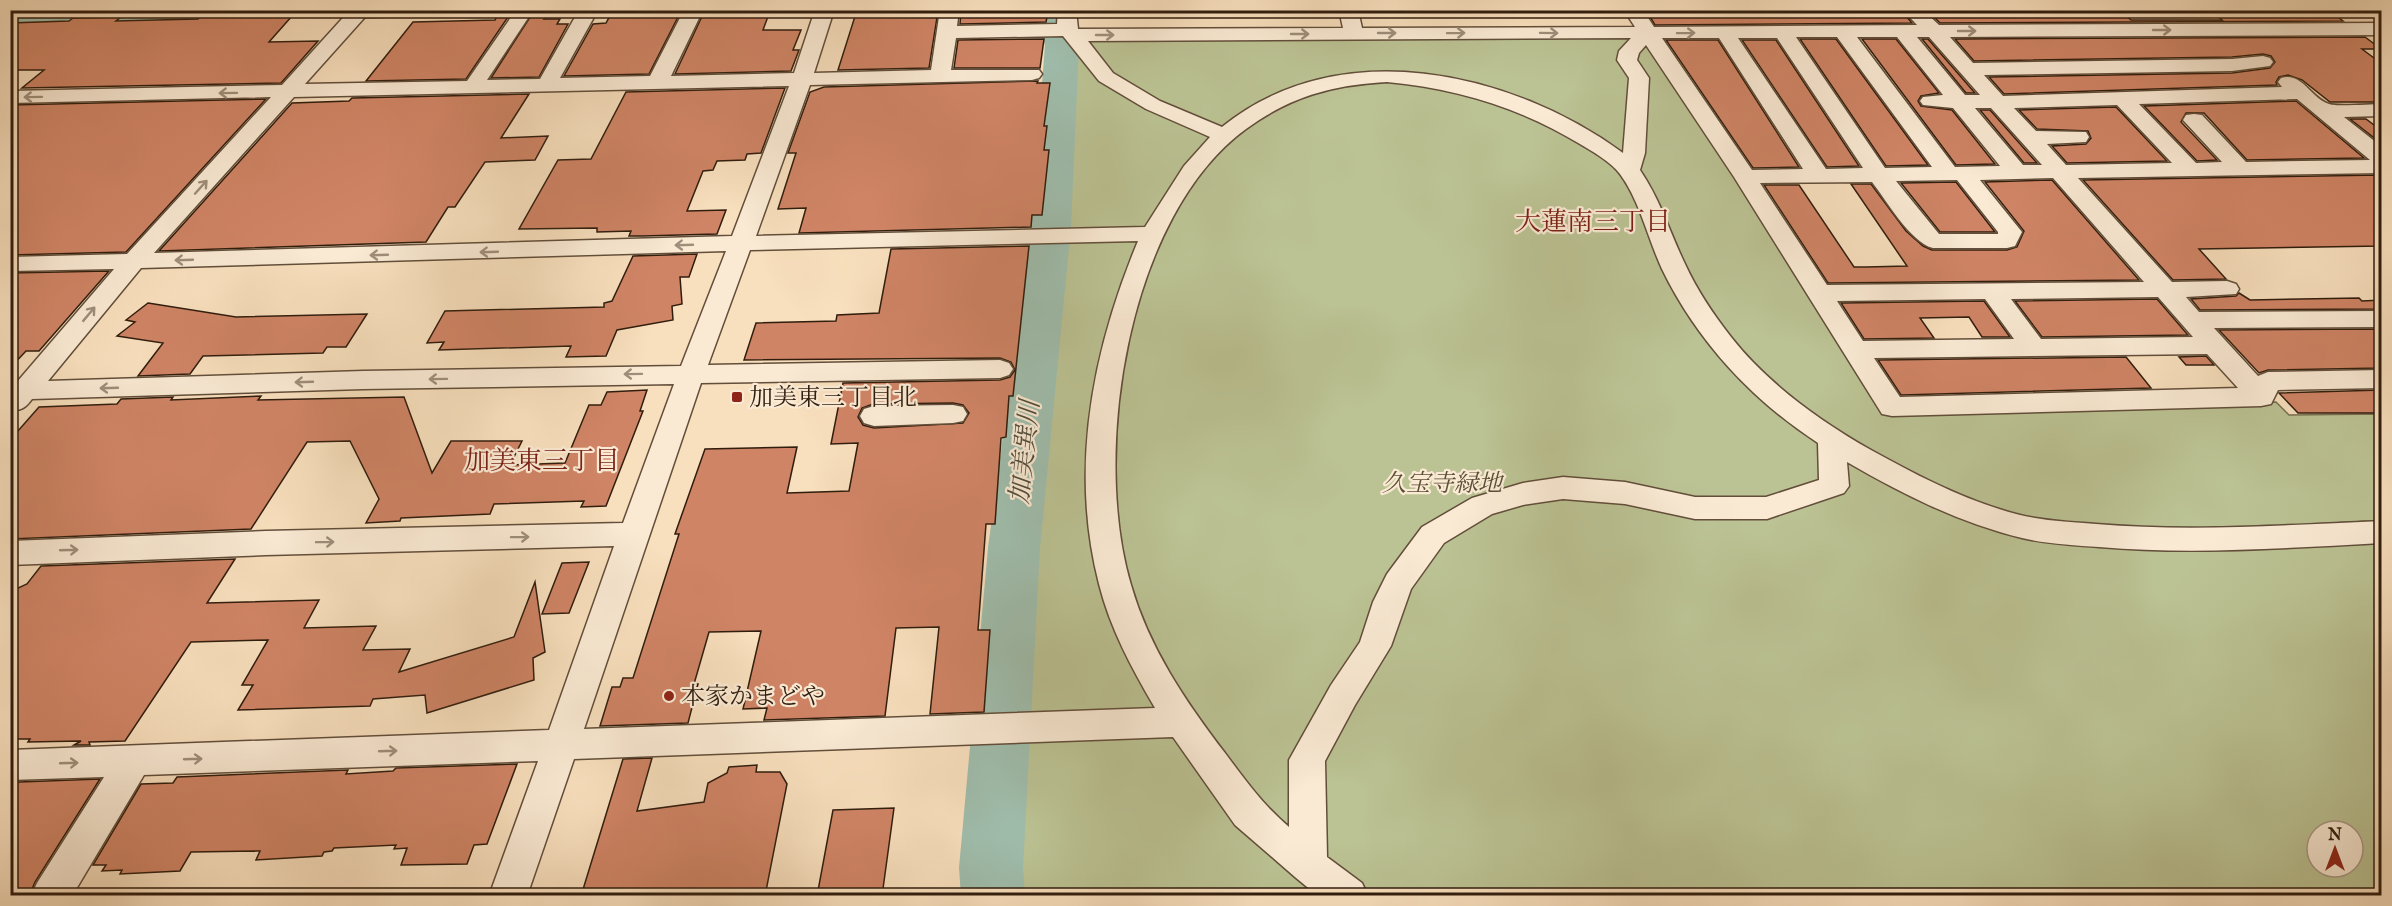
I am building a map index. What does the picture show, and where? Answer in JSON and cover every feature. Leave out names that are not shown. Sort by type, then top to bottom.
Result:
[{"type":"street","points":[[15,396],[361,11],[413,10]]},
{"type":"street","points":[[546,86],[589,10]]},
{"type":"street","points":[[657,83],[694,10]]},
{"type":"street","points":[[508,896],[692,373],[803,80],[825,10]]},
{"type":"street","points":[[940,76],[950,10]]},
{"type":"street","points":[[1050,10],[1106,77],[1154,105],[1224,135]]},
{"type":"street","points":[[1348,10],[1354,34]]},
{"type":"street","points":[[1414,10],[1421,33]]},
{"type":"street","points":[[1483,10],[1491,32]]},
{"type":"street","points":[[1600,10],[1613,34]]},
{"type":"street","points":[[1633,10],[1745,177],[1892,407],[2261,397]]},
{"type":"street","points":[[1912,10],[1934,31],[2062,172],[2261,397]]},
{"type":"street","points":[[2199,10],[2382,158]]},
{"type":"street","points":[[2281,10],[2305,29]]},
{"type":"street","points":[[2360,10],[2382,28]]},
{"type":"street","points":[[1752,13],[1774,32],[1924,233],[1933,241],[2007,241],[2010,232],[1956,174],[1843,32]]},
{"type":"street","points":[[472,88],[521,15]]},
{"type":"street","points":[[947,32],[1064,26],[1354,34],[2382,28]]},
{"type":"street","points":[[2103,30],[2139,65]]},
{"type":"street","points":[[1725,32],[1819,176]]},
{"type":"street","points":[[1904,32],[2017,172]]},
{"type":"street","points":[[1630,169],[1634,153],[1639,78],[1627,60],[1629,51],[1647,33]]},
{"type":"street","points":[[1968,69],[2232,65],[2263,62]]},
{"type":"street","points":[[10,98],[1032,74]]},
{"type":"street","points":[[1349,896],[1308,865],[1250,815],[1180,722],[1130,633],[1108,556],[1101,493],[1101,430],[1108,370],[1129,298],[1154,234],[1195,165],[1224,135],[1258,110],[1289,94],[1320,83],[1354,76],[1392,75],[1433,80],[1505,99],[1588,139],[1630,169],[1670,261],[1694,309],[1737,361],[1783,407],[1832,442],[1948,502],[2032,529],[2111,537],[2196,540],[2382,532]]},
{"type":"street","points":[[1930,101],[1998,102],[2301,93]]},
{"type":"street","points":[[2121,97],[2190,170]]},
{"type":"street","points":[[2323,111],[2382,110]]},
{"type":"street","points":[[2194,120],[2240,168]]},
{"type":"street","points":[[2031,138],[2078,137]]},
{"type":"street","points":[[1745,177],[2382,166]]},
{"type":"street","points":[[10,264],[1154,234]]},
{"type":"street","points":[[1819,293],[2227,289]]},
{"type":"street","points":[[1992,291],[2034,348]]},
{"type":"street","points":[[2193,320],[2382,319]]},
{"type":"street","points":[[1856,350],[2215,345]]},
{"type":"street","points":[[15,396],[692,373],[1000,369]]},
{"type":"street","points":[[882,370],[873,421],[953,417],[960,370]]},
{"type":"street","points":[[2261,397],[2268,381],[2382,379]]},
{"type":"street","points":[[1308,865],[1307,760],[1343,695],[1375,646],[1389,602],[1398,583],[1433,535],[1482,506],[1522,494],[1563,488],[1625,492],[1695,508],[1767,508],[1834,486],[1832,442]]},
{"type":"street","points":[[10,553],[635,534]]},
{"type":"street","points":[[10,765],[1180,722]]},
{"type":"street","points":[[50,896],[134,761]]},
{"type":"green space","name":"久宝寺緑地","points":[[1637,37],[1651,47],[1886,413],[2276,402],[2289,415],[2381,414],[2381,895],[1006,896],[1004,869],[1027,507],[1067,39]]},
{"type":"building","points":[[705,10],[770,11],[763,30],[801,30],[793,50],[799,50],[791,71],[675,74]]},
{"type":"building","points":[[857,10],[938,11],[929,68],[838,70]]},
{"type":"building","points":[[1045,10],[1048,12],[1046,22],[960,24],[961,11]]},
{"type":"building","points":[[1901,10],[1912,23],[1655,25],[1647,12]]},
{"type":"building","points":[[1927,10],[2120,10],[2131,20],[2222,20],[2211,10],[2329,10],[2343,21],[1940,23]]},
{"type":"building","points":[[681,11],[649,74],[564,76],[593,24],[606,23],[612,12]]},
{"type":"building","points":[[266,13],[263,17],[292,16],[269,42],[318,41],[281,83],[22,88],[44,70],[10,70],[10,23],[69,21],[73,18],[121,17],[116,21],[198,19],[202,15]]},
{"type":"building","points":[[548,13],[544,19],[560,19],[557,24],[568,24],[539,77],[491,78],[532,14]]},
{"type":"building","points":[[498,14],[510,14],[466,79],[366,81],[413,22],[495,20]]},
{"type":"building","points":[[2365,37],[2381,49],[2362,49],[2382,64],[2382,102],[2330,102],[2302,80],[2288,75],[2279,77],[2277,85],[2004,94],[1989,77],[2232,73],[2270,68],[2275,62],[2271,56],[2263,54],[2232,57],[1974,61],[1955,39]]},
{"type":"building","points":[[1044,39],[1040,68],[954,68],[958,40]]},
{"type":"building","points":[[1800,39],[1836,39],[1928,165],[1886,166]]},
{"type":"building","points":[[1862,39],[1896,39],[1939,93],[1921,96],[1918,101],[1921,106],[1952,110],[1995,164],[1956,165]]},
{"type":"building","points":[[1922,39],[1928,39],[1975,93],[1966,93]]},
{"type":"building","points":[[1666,40],[1718,40],[1799,167],[1753,168]]},
{"type":"building","points":[[1742,40],[1776,40],[1859,166],[1827,167]]},
{"type":"building","points":[[1038,81],[1037,83],[1050,83],[1044,126],[1047,126],[1044,150],[1049,150],[1042,215],[1032,215],[1031,227],[799,233],[806,208],[778,209],[796,153],[788,153],[810,92],[824,87]]},
{"type":"building","points":[[785,88],[761,153],[747,154],[745,160],[717,161],[713,170],[703,171],[687,211],[726,210],[717,234],[629,236],[631,231],[597,232],[597,228],[519,229],[558,160],[591,159],[626,92]]},
{"type":"building","points":[[529,94],[501,138],[548,136],[535,160],[485,162],[455,207],[448,207],[426,242],[159,251],[292,103],[349,101],[352,98]]},
{"type":"building","points":[[266,99],[126,252],[10,255],[10,105]]},
{"type":"building","points":[[2296,101],[2364,158],[2247,160],[2204,113],[2186,113],[2181,122],[2217,160],[2197,161],[2144,106]]},
{"type":"building","points":[[2116,107],[2167,161],[2067,163],[2052,146],[2086,144],[2091,138],[2088,131],[2037,129],[2019,110]]},
{"type":"building","points":[[1980,110],[1990,110],[2037,163],[2024,163]]},
{"type":"building","points":[[2350,119],[2366,119],[2382,131],[2382,144]]},
{"type":"building","points":[[2382,175],[2382,246],[2199,249],[2226,279],[2173,280],[2083,180]]},
{"type":"building","points":[[2052,180],[2139,280],[1828,283],[1764,185],[1799,185],[1854,267],[1866,267],[1907,266],[1851,184],[1871,184],[1906,231],[1923,246],[1932,250],[2007,250],[2017,247],[2024,231],[1985,182]]},
{"type":"building","points":[[1956,182],[1995,232],[1940,232],[1901,183]]},
{"type":"building","points":[[1029,246],[1013,396],[1009,396],[1006,437],[1001,438],[995,524],[986,524],[978,630],[990,630],[984,712],[930,714],[939,627],[896,628],[885,716],[764,720],[767,708],[743,709],[761,631],[709,632],[694,684],[698,684],[688,723],[600,726],[612,687],[620,687],[623,678],[633,678],[679,534],[675,534],[705,449],[797,447],[787,493],[849,491],[858,443],[831,444],[843,383],[1000,380],[1010,377],[1015,370],[1011,362],[1000,358],[744,360],[756,323],[836,321],[837,315],[879,313],[891,249]],"holes":[[[953,403],[963,405],[969,413],[963,423],[874,428],[863,425],[858,417],[862,408],[873,404]]]},
{"type":"building","points":[[697,254],[689,277],[680,277],[682,304],[672,306],[673,320],[617,330],[606,356],[566,357],[571,346],[439,350],[444,342],[427,343],[445,311],[604,307],[604,303],[612,301],[633,256]]},
{"type":"building","points":[[109,271],[39,351],[26,351],[10,368],[10,273]]},
{"type":"building","points":[[2239,293],[2250,300],[2359,298],[2362,301],[2382,300],[2382,309],[2200,310],[2191,299],[2236,296]]},
{"type":"building","points":[[2157,299],[2188,335],[2042,337],[2015,301]]},
{"type":"building","points":[[1984,301],[2010,337],[1982,337],[1969,317],[1920,318],[1934,338],[1864,339],[1841,303]]},
{"type":"building","points":[[148,303],[236,317],[367,314],[346,347],[327,347],[323,353],[203,356],[190,374],[138,376],[163,343],[117,336],[135,322],[126,320]]},
{"type":"building","points":[[2382,329],[2382,368],[2268,370],[2259,373],[2219,330]]},
{"type":"building","points":[[2206,356],[2214,365],[2186,365],[2179,357]]},
{"type":"building","points":[[2126,357],[2151,388],[1901,395],[1878,360]]},
{"type":"building","points":[[647,390],[640,411],[643,411],[606,506],[581,507],[584,501],[494,504],[490,514],[401,518],[400,521],[366,523],[379,499],[350,441],[307,442],[251,529],[10,539],[10,440],[39,407],[117,404],[121,399],[173,397],[171,400],[261,396],[258,400],[404,397],[432,473],[451,441],[522,441],[510,465],[565,463],[589,405],[601,405],[607,392]]},
{"type":"building","points":[[2382,390],[2382,413],[2298,413],[2279,393]]},
{"type":"building","points":[[235,559],[207,603],[319,600],[304,628],[376,626],[363,650],[410,649],[399,672],[514,637],[535,582],[545,652],[533,658],[534,680],[427,713],[425,695],[373,699],[370,706],[238,710],[253,685],[242,685],[268,640],[191,642],[125,741],[89,742],[90,745],[74,745],[81,741],[28,742],[30,739],[10,739],[10,597],[18,588],[27,584],[41,566]]},
{"type":"building","points":[[589,562],[569,613],[542,614],[562,563]]},
{"type":"building","points":[[652,758],[637,811],[704,802],[708,783],[727,773],[729,767],[757,765],[756,772],[780,772],[787,784],[765,896],[647,896],[648,892],[581,896],[623,759]]},
{"type":"building","points":[[517,764],[487,844],[474,845],[467,864],[401,865],[407,848],[394,849],[396,845],[334,848],[332,851],[324,852],[322,856],[256,860],[260,851],[191,852],[180,871],[120,874],[122,870],[102,871],[106,865],[93,865],[141,784],[173,783],[177,777],[348,770],[346,774],[393,771],[396,768]]},
{"type":"building","points":[[100,779],[35,882],[29,896],[10,896],[10,787],[19,782]]},
{"type":"building","points":[[894,808],[882,896],[817,896],[833,810]]},
{"type":"waterway","name":"加美巽川","points":[[10,15],[223,10]]},
{"type":"waterway","name":"加美巽川","points":[[993,896],[991,868],[1014,548],[1051,227],[1062,45],[1057,37],[1057,10]]},
{"type":"place","name":"加美東三丁目北","points":[[737,397]]},
{"type":"place","name":"本家かまどや","points":[[669,696]]},
{"type":"district","name":"大蓮南三丁目","points":[[1593,221]]},
{"type":"district","name":"加美東三丁目","points":[[542,460]]}]
